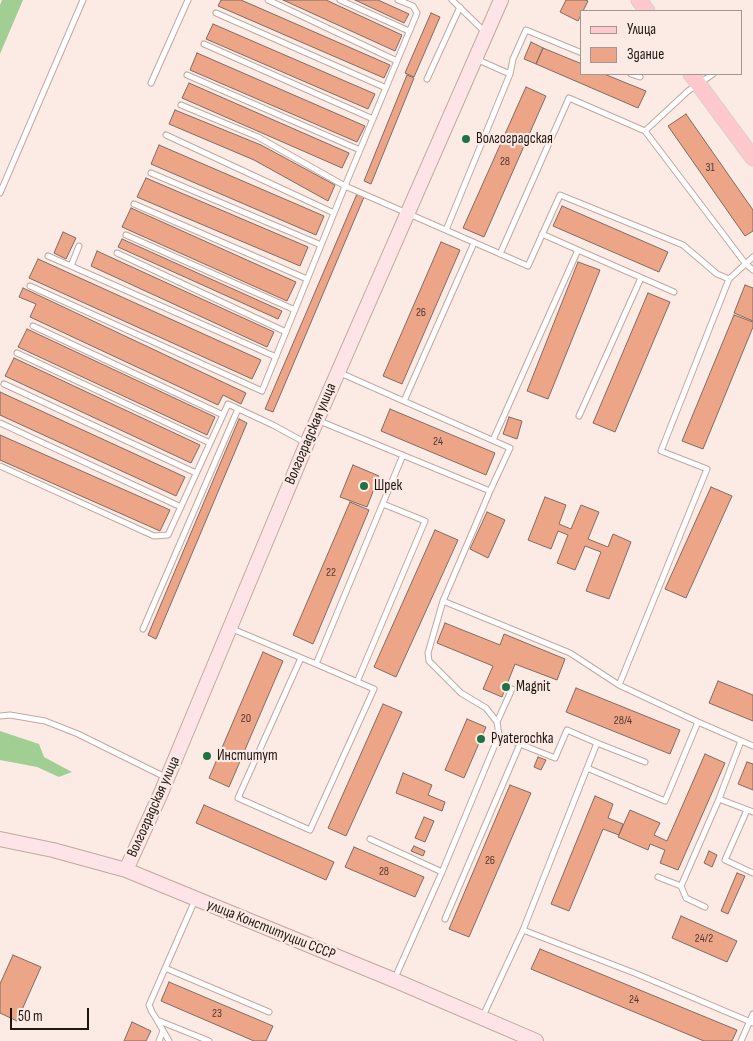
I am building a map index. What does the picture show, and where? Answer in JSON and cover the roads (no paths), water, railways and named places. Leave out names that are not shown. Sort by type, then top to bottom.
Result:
[{"type":"main road","name":"Волгоградская улица","points":[[126,870],[167,778],[307,443],[501,0]]},
{"type":"main road","points":[[695,79],[753,158]]},
{"type":"main road","name":"улица Конституции СССР","points":[[0,839],[53,850],[126,870],[394,980],[482,1018],[520,1038],[536,1041]]},
{"type":"lane","points":[[0,193],[83,0]]},
{"type":"lane","points":[[151,83],[188,0]]},
{"type":"lane","points":[[268,0],[397,61]]},
{"type":"lane","points":[[340,0],[410,31]]},
{"type":"lane","points":[[30,286],[262,392],[417,13],[413,6],[398,0]]},
{"type":"lane","points":[[452,0],[486,34]]},
{"type":"lane","points":[[427,79],[460,7]]},
{"type":"lane","points":[[216,13],[386,88]]},
{"type":"lane","points":[[446,230],[526,30],[580,52]]},
{"type":"lane","points":[[204,44],[373,119]]},
{"type":"lane","points":[[476,58],[510,74]]},
{"type":"lane","points":[[187,75],[360,150]]},
{"type":"lane","points":[[634,75],[640,77]]},
{"type":"lane","points":[[645,130],[688,91],[695,79],[709,75]]},
{"type":"lane","points":[[500,254],[569,98],[645,130],[745,263],[753,270]]},
{"type":"lane","points":[[181,105],[258,137],[345,186],[528,266],[560,195],[683,245],[717,274],[729,279]]},
{"type":"lane","points":[[166,135],[334,213]]},
{"type":"lane","points":[[151,172],[321,244]]},
{"type":"lane","points":[[134,204],[307,279]]},
{"type":"lane","points":[[542,234],[674,292]]},
{"type":"lane","points":[[126,235],[295,310]]},
{"type":"lane","points":[[404,401],[474,243]]},
{"type":"lane","points":[[71,266],[79,246]]},
{"type":"lane","points":[[493,440],[578,250]]},
{"type":"lane","points":[[117,253],[286,332]]},
{"type":"lane","points":[[48,256],[276,357]]},
{"type":"lane","points":[[618,685],[707,469],[661,451],[729,279],[753,256]]},
{"type":"lane","points":[[580,416],[641,278]]},
{"type":"lane","points":[[33,326],[223,415]]},
{"type":"lane","points":[[16,353],[210,443]]},
{"type":"lane","points":[[338,372],[510,448],[443,601],[428,653],[429,661],[461,693],[486,708],[497,722],[499,735],[442,872],[394,980]]},
{"type":"lane","points":[[4,384],[196,473]]},
{"type":"lane","points":[[0,466],[154,536],[168,536],[228,404],[307,443]]},
{"type":"lane","points":[[143,629],[238,409]]},
{"type":"lane","points":[[317,420],[490,491]]},
{"type":"lane","points":[[0,423],[181,507]]},
{"type":"lane","points":[[316,664],[404,455]]},
{"type":"lane","points":[[358,682],[425,521],[383,504]]},
{"type":"lane","points":[[443,601],[570,653],[618,685],[753,746]]},
{"type":"lane","points":[[230,628],[316,664],[374,689],[310,830],[238,798],[301,658]]},
{"type":"lane","points":[[497,722],[512,689]]},
{"type":"lane","points":[[0,716],[10,715],[45,721],[78,734],[167,778]]},
{"type":"lane","points":[[587,768],[665,801],[698,722]]},
{"type":"lane","points":[[499,735],[555,758],[567,730],[645,762]]},
{"type":"lane","points":[[681,886],[719,799],[741,741]]},
{"type":"lane","points":[[482,1018],[523,930],[597,743]]},
{"type":"lane","points":[[444,918],[520,744]]},
{"type":"lane","points":[[719,799],[750,811],[725,860],[753,873]]},
{"type":"lane","points":[[370,839],[442,872]]},
{"type":"lane","points":[[658,877],[681,886],[686,898],[705,907]]},
{"type":"lane","points":[[169,1041],[149,1004],[196,898]]},
{"type":"lane","points":[[523,930],[637,974],[751,1022]]},
{"type":"lane","points":[[165,968],[269,1012]]},
{"type":"lane","points":[[741,1041],[753,1014]]},
{"type":"lane","points":[[157,1020],[209,1041]]},
{"type":"lane","points":[[159,1041],[163,1031]]},
{"type":"place","name":"Волгоградская","points":[[466,139]]},
{"type":"place","name":"Шрек","points":[[364,486]]},
{"type":"place","name":"Magnit","points":[[506,687]]},
{"type":"place","name":"Pyaterochka","points":[[481,739]]},
{"type":"place","name":"Институт","points":[[207,756]]}]
